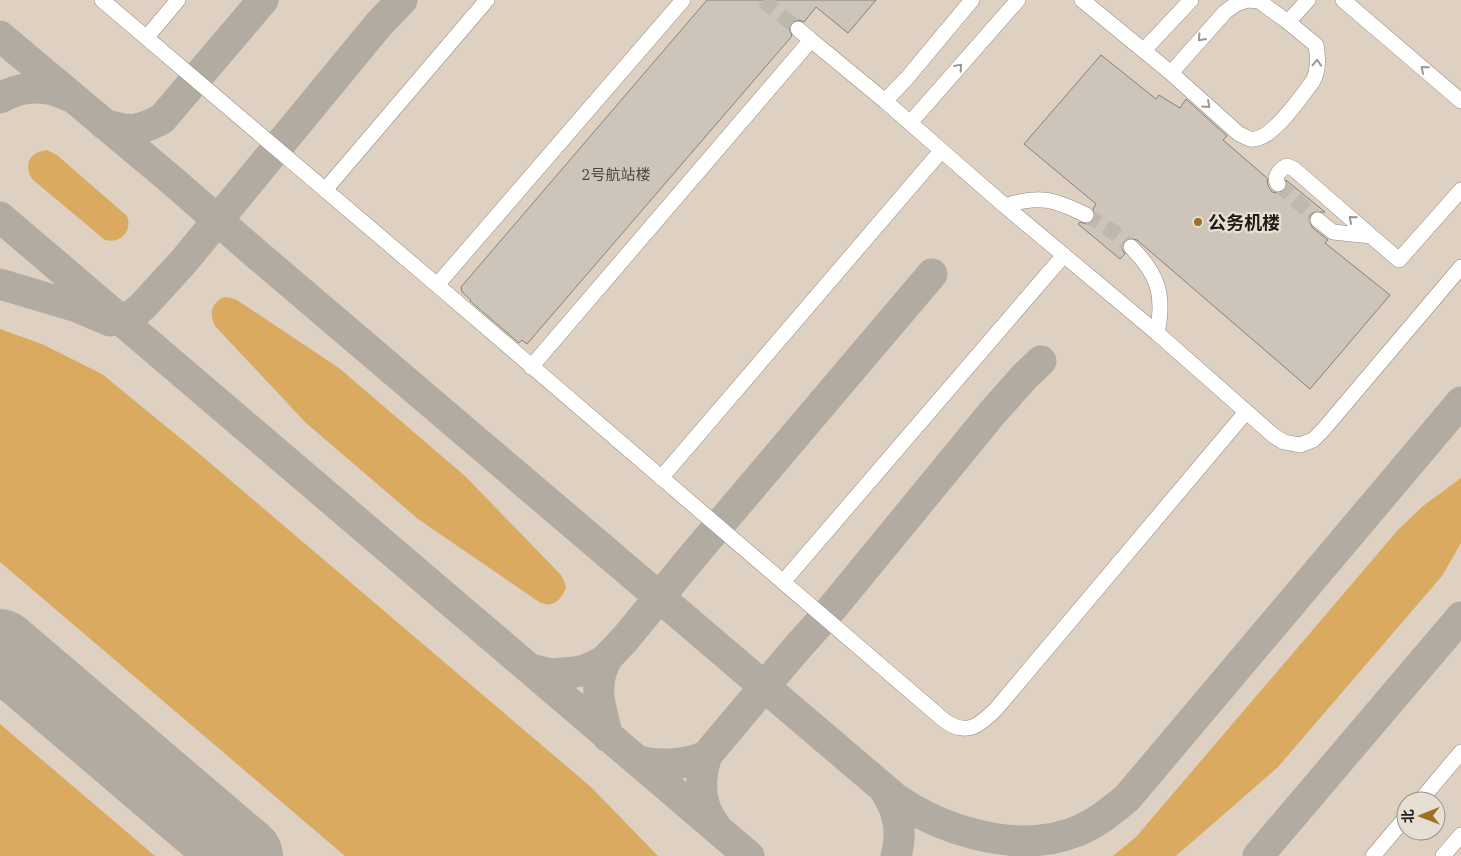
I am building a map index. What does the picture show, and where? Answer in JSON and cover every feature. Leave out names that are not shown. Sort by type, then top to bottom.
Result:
[{"type":"street","points":[[102,0],[952,726],[960,728],[975,727],[996,710],[1246,412]]},
{"type":"street","points":[[147,37],[178,0]]},
{"type":"street","points":[[325,190],[487,0]]},
{"type":"street","points":[[437,285],[683,0]]},
{"type":"street","points":[[885,101],[907,78],[972,0]]},
{"type":"street","points":[[910,123],[1018,0]]},
{"type":"street","points":[[1082,0],[1171,73],[1239,134],[1251,139],[1268,133],[1280,122],[1316,75],[1318,63],[1316,46],[1288,22],[1259,2],[1248,0],[1236,4],[1224,12],[1171,73]]},
{"type":"street","points":[[1144,50],[1191,0]]},
{"type":"street","points":[[1288,22],[1308,0]]},
{"type":"street","points":[[1343,0],[1461,101]]},
{"type":"street","points":[[798,29],[1157,333],[1274,436],[1284,442],[1300,445],[1313,440],[1461,267]]},
{"type":"street","points":[[531,367],[811,40]]},
{"type":"street","points":[[660,478],[941,151]]},
{"type":"street","points":[[1278,184],[1277,174],[1287,166],[1294,169],[1399,260],[1461,190]]},
{"type":"street","points":[[1005,206],[1035,199],[1052,200],[1086,215]]},
{"type":"street","points":[[1318,220],[1333,232],[1371,236]]},
{"type":"street","points":[[1131,247],[1149,268],[1157,284],[1161,300],[1161,316],[1157,333]]},
{"type":"street","points":[[783,582],[1064,256]]},
{"type":"street","points":[[1428,791],[1461,752]]},
{"type":"street","points":[[1373,856],[1396,829]]},
{"type":"street","points":[[1443,856],[1461,835]]},
{"type":"shaded area","points":[[0,0],[1461,0],[1461,856],[0,856]]},
{"type":"shaded area","points":[[47,150],[57,155],[127,216],[128,227],[124,235],[116,240],[105,240],[32,179],[29,174],[28,164],[32,156]]},
{"type":"shaded area","points":[[224,297],[237,300],[339,368],[465,476],[561,575],[566,587],[562,596],[552,604],[539,602],[418,519],[306,423],[215,326],[212,309],[216,302]]},
{"type":"shaded area","points":[[0,329],[42,344],[102,374],[196,451],[591,787],[658,856],[345,856],[0,562]]},
{"type":"shaded area","points":[[1461,478],[1461,543],[1442,576],[1278,767],[1176,856],[1113,856],[1136,837],[1397,531],[1423,506]]},
{"type":"shaded area","points":[[0,724],[155,856],[0,856]]},
{"type":"building","points":[[707,0],[876,0],[848,33],[816,7],[804,22],[799,20],[791,23],[789,28],[792,36],[527,344],[522,340],[519,343],[470,301],[462,292],[461,287]]},
{"type":"building","name":"公务机楼","points":[[1101,55],[1156,99],[1159,95],[1180,108],[1186,99],[1227,136],[1223,140],[1267,178],[1268,186],[1272,192],[1283,192],[1287,185],[1286,180],[1325,212],[1314,212],[1310,215],[1309,219],[1312,227],[1328,240],[1325,243],[1390,295],[1310,389],[1137,240],[1129,238],[1124,241],[1122,249],[1125,254],[1120,259],[1078,224],[1080,222],[1086,224],[1092,222],[1095,215],[1093,209],[1096,204],[1024,144]]},
{"type":"taxiway","points":[[104,124],[133,129],[162,119],[263,0]]},
{"type":"taxiway","points":[[103,317],[113,320],[121,319],[132,315],[142,307],[184,261],[379,24],[402,0]]},
{"type":"taxiway","points":[[0,36],[894,797],[912,809],[933,819],[978,835],[1025,841],[1048,839],[1069,834],[1093,823],[1127,798],[1461,402]]},
{"type":"taxiway","points":[[0,98],[16,91],[34,88],[60,92],[68,96]]},
{"type":"taxiway","points":[[0,217],[749,856]]},
{"type":"taxiway","points":[[530,669],[552,674],[575,672],[585,670],[608,657],[932,274]]},
{"type":"taxiway","points":[[0,284],[77,307],[110,321]]},
{"type":"taxiway","points":[[715,825],[706,809],[702,792],[704,764],[707,755],[824,618],[993,412],[1041,361]]},
{"type":"taxiway","points":[[1258,856],[1461,617]]},
{"type":"taxiway","points":[[608,657],[603,668],[599,687],[600,706],[608,737]]},
{"type":"taxiway","points":[[639,761],[655,764],[674,764],[692,761],[707,755]]},
{"type":"taxiway","points":[[884,789],[893,805],[898,821],[899,838],[896,856]]},
{"type":"runway","points":[[0,648],[244,856]]},
{"type":"tunnel","points":[[763,0],[798,29]]},
{"type":"tunnel","points":[[1278,184],[1318,220]]},
{"type":"tunnel","points":[[1086,215],[1110,229],[1131,247]]},
{"type":"place","name":"公务机楼","points":[[1198,222]]}]
